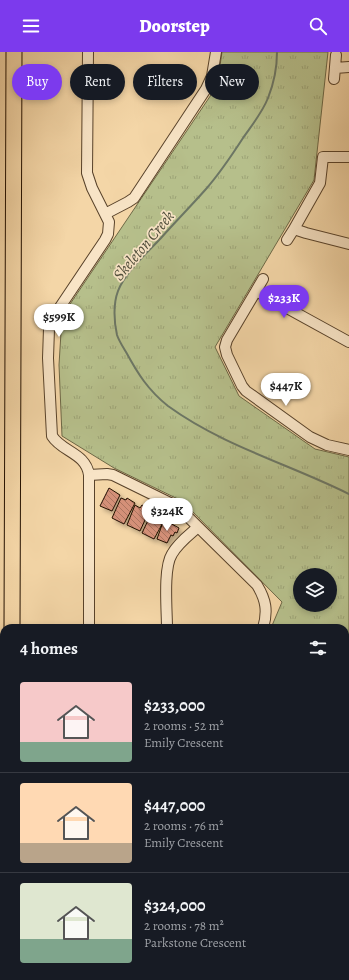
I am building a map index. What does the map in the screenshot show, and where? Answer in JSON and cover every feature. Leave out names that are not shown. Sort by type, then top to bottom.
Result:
[{"type":"highway","points":[[12,624],[14,52]]},
{"type":"street","points":[[88,52],[87,174],[92,188],[109,222],[108,234],[57,310],[51,322],[49,329],[48,358],[51,433],[57,442],[85,462],[89,474],[89,624]]},
{"type":"street","points":[[105,214],[134,198],[206,89],[212,76],[216,52]]},
{"type":"street","points":[[334,80],[336,55]]},
{"type":"street","points":[[335,68],[349,67]]},
{"type":"street","points":[[287,240],[320,183],[324,152],[349,157]]},
{"type":"street","points":[[294,229],[349,244]]},
{"type":"street","points":[[263,279],[227,340],[225,348],[242,386],[253,396],[310,437],[327,445],[349,450]]},
{"type":"street","points":[[256,291],[349,342]]},
{"type":"street","points":[[89,474],[113,475],[157,496],[182,511],[257,585],[262,593],[266,607],[264,624]]},
{"type":"street","points":[[167,624],[167,572],[169,562],[174,550],[198,527]]},
{"type":"green space","points":[[222,52],[328,52],[314,180],[215,347],[239,396],[315,449],[349,457],[349,624],[273,624],[282,602],[182,501],[114,468],[62,436],[59,365],[62,316],[208,100],[259,100],[259,64],[220,64]]},
{"type":"building","points":[[109,488],[120,495],[112,511],[100,506]]},
{"type":"building","points":[[121,498],[126,500],[127,498],[135,503],[124,524],[112,518]]},
{"type":"building","points":[[135,505],[140,508],[142,505],[150,509],[140,531],[127,525]]},
{"type":"building","points":[[153,510],[166,517],[154,539],[142,533]]},
{"type":"building","points":[[163,522],[170,523],[179,528],[177,533],[175,532],[173,536],[171,535],[167,543],[157,539]]},
{"type":"waterway","name":"Skeleton Creek","points":[[277,52],[276,70],[272,87],[266,103],[257,119],[211,183],[137,263],[121,284],[115,302],[114,313],[116,330],[120,342],[139,375],[149,388],[168,406],[189,420],[234,444],[349,494]]}]
